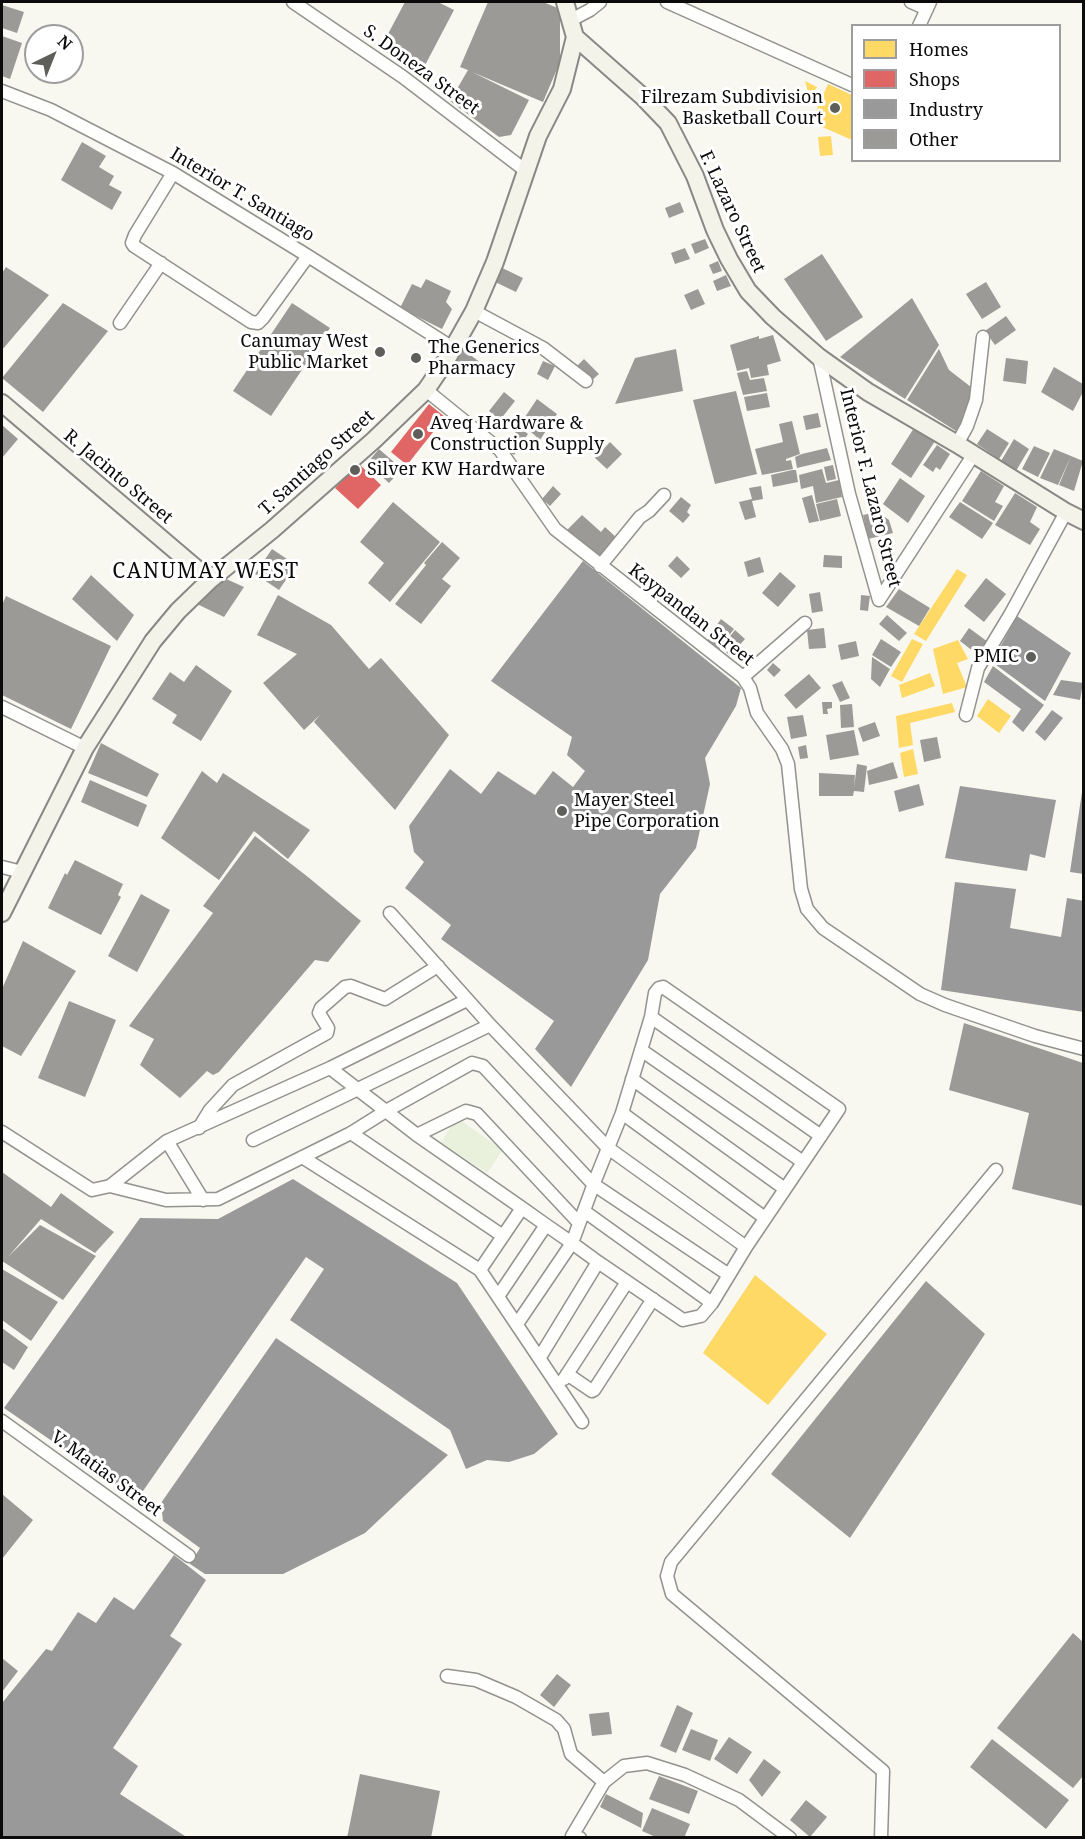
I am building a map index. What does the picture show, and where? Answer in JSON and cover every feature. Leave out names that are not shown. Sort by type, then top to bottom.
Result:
[{"type":"main road","name":"T. Santiago Street","points":[[2,913],[85,748],[153,641],[178,611],[210,580],[272,530],[426,390],[453,348],[474,311],[509,224],[538,136],[562,89],[572,29],[565,2]]},
{"type":"main road","name":"F. Lazaro Street","points":[[572,29],[668,123],[695,176],[715,230],[729,259],[748,291],[773,317],[819,357],[868,392],[1083,521]]},
{"type":"main road","name":"R. Jacinto Street","points":[[2,403],[210,580]]},
{"type":"street","name":"S. Doneza Street","points":[[293,2],[403,77],[526,171]]},
{"type":"street","points":[[572,29],[600,2]]},
{"type":"street","points":[[667,2],[851,85]]},
{"type":"street","points":[[911,2],[928,5],[920,24]]},
{"type":"street","name":"Interior T. Santiago","points":[[2,91],[51,110],[172,173],[453,348]]},
{"type":"street","points":[[172,173],[132,240],[134,246],[251,322],[258,323],[308,256]]},
{"type":"street","points":[[120,323],[161,263]]},
{"type":"street","points":[[474,311],[543,348],[585,381]]},
{"type":"street","points":[[957,444],[967,426],[976,400],[983,338]]},
{"type":"street","name":"Interior F. Lazaro Street","points":[[819,357],[849,494],[879,600],[974,454]]},
{"type":"street","name":"Kaypandan Street","points":[[426,390],[500,450],[555,529],[743,677],[750,688],[757,713],[782,749],[788,764],[801,889],[807,909],[823,928],[921,994],[945,1005],[1083,1050]]},
{"type":"street","points":[[600,566],[640,517],[664,495]]},
{"type":"street","points":[[966,715],[978,668],[1010,615],[1066,512]]},
{"type":"street","points":[[743,677],[805,623]]},
{"type":"street","points":[[2,707],[85,748]]},
{"type":"street","points":[[2,867],[22,873]]},
{"type":"street","points":[[390,914],[490,1025],[608,1148],[746,1247]]},
{"type":"street","points":[[199,1128],[210,1110],[233,1085],[327,1033],[328,1028],[319,1013],[321,1008],[345,987],[351,986],[386,999],[438,966]]},
{"type":"street","points":[[330,1068],[417,1135],[572,1243],[598,1262],[683,1320],[701,1316],[712,1303],[746,1247],[839,1109],[663,987],[659,988],[655,993],[651,1017],[622,1113],[572,1243],[518,1324]]},
{"type":"street","points":[[2,1132],[92,1190],[110,1186],[167,1141],[330,1068],[467,1000]]},
{"type":"street","points":[[651,1017],[821,1136]]},
{"type":"street","points":[[253,1140],[490,1025]]},
{"type":"street","points":[[641,1050],[803,1162]]},
{"type":"street","points":[[110,1186],[166,1200],[218,1199],[351,1133],[472,1063],[483,1066],[593,1184],[729,1275]]},
{"type":"street","points":[[632,1079],[785,1189]]},
{"type":"street","points":[[417,1135],[466,1111],[477,1114],[582,1217],[712,1303]]},
{"type":"street","points":[[622,1113],[765,1218]]},
{"type":"street","points":[[351,1133],[503,1236]]},
{"type":"street","points":[[167,1141],[203,1200]]},
{"type":"street","points":[[302,1157],[480,1270],[499,1295],[582,1422]]},
{"type":"street","points":[[881,1838],[883,1771],[672,1594],[667,1576],[671,1562],[678,1553],[996,1170]]},
{"type":"street","points":[[480,1270],[522,1208]]},
{"type":"street","points":[[499,1295],[546,1225]]},
{"type":"street","points":[[540,1357],[598,1262]]},
{"type":"street","points":[[559,1386],[627,1282]]},
{"type":"street","points":[[567,1374],[594,1390],[653,1299]]},
{"type":"street","name":"V. Matias Street","points":[[2,1421],[189,1556]]},
{"type":"street","points":[[447,1676],[476,1680],[486,1684],[516,1697],[556,1720],[564,1729],[571,1754],[604,1782]]},
{"type":"street","points":[[576,1837],[604,1782],[624,1766],[646,1763],[685,1775],[738,1800],[790,1838]]},
{"type":"green space","points":[[457,1118],[503,1150],[487,1173],[441,1142]]},
{"type":"building: Homes","points":[[805,81],[817,87],[810,100]]},
{"type":"building: Homes","name":"Filrezam Subdivision Basketball Court","points":[[828,84],[851,95],[851,140],[811,122]]},
{"type":"building: Homes","points":[[831,136],[833,155],[820,156],[818,137]]},
{"type":"building: Homes","points":[[957,569],[967,575],[926,641],[914,634]]},
{"type":"building: Homes","points":[[912,639],[923,644],[902,682],[891,676]]},
{"type":"building: Homes","points":[[958,640],[968,659],[957,663],[967,687],[943,694],[933,649]]},
{"type":"building: Homes","points":[[930,673],[935,686],[902,698],[899,685]]},
{"type":"building: Homes","points":[[988,699],[1011,716],[999,733],[977,716]]},
{"type":"building: Homes","points":[[952,703],[955,712],[910,723],[913,745],[899,748],[896,716]]},
{"type":"building: Homes","points":[[913,749],[918,774],[904,777],[900,753]]},
{"type":"building: Homes","points":[[755,1275],[827,1334],[768,1405],[703,1353]]},
{"type":"building: Shops","name":"Aveq Hardware & Construction Supply","points":[[429,404],[445,417],[407,465],[391,452]]},
{"type":"building: Shops","points":[[358,463],[381,485],[358,509],[335,488]]},
{"type":"building: Industry","name":"Mayer Steel Pipe Corporation","points":[[583,561],[741,688],[736,706],[705,758],[710,784],[696,848],[660,894],[648,960],[571,1087],[535,1049],[554,1021],[441,939],[451,925],[405,888],[424,862],[414,852],[409,826],[450,769],[481,794],[498,771],[535,795],[553,771],[573,787],[585,771],[567,755],[572,737],[491,681]]},
{"type":"building: Industry","name":"PMIC","points":[[1017,616],[1071,653],[1045,701],[992,662]]},
{"type":"building: Industry","points":[[993,666],[1044,705],[1023,732],[1012,722],[1021,709],[984,682]]},
{"type":"building: Industry","points":[[1061,680],[1083,683],[1080,700],[1053,695]]},
{"type":"building: Industry","points":[[1052,710],[1063,718],[1045,741],[1035,732]]},
{"type":"building: Industry","points":[[919,784],[924,805],[899,812],[894,791]]},
{"type":"building: Industry","points":[[960,786],[1056,800],[1045,858],[1030,854],[1027,871],[945,858]]},
{"type":"building: Industry","points":[[1082,792],[1084,792],[1084,874],[1070,872]]},
{"type":"building: Industry","points":[[955,882],[1016,889],[1010,928],[1061,937],[1067,898],[1084,901],[1084,1012],[941,990]]},
{"type":"building: Industry","points":[[293,1179],[457,1283],[558,1434],[534,1454],[509,1462],[487,1460],[466,1469],[450,1430],[290,1320],[324,1269],[306,1257],[143,1491],[126,1492],[4,1408],[140,1218],[218,1219]]},
{"type":"building: Industry","points":[[276,1338],[448,1455],[365,1533],[283,1574],[205,1574],[190,1564],[200,1548],[163,1521],[161,1503]]},
{"type":"building: Industry","points":[[174,1555],[206,1580],[170,1636],[182,1644],[113,1748],[138,1766],[120,1794],[188,1838],[2,1838],[2,1703],[46,1649],[52,1651],[78,1612],[96,1623],[114,1597],[134,1610]]},
{"type":"building: Other","points":[[405,2],[438,2],[454,10],[422,71],[380,49]]},
{"type":"building: Other","points":[[488,2],[543,2],[560,9],[560,62],[543,102],[472,72],[529,100],[511,135],[499,137],[450,101],[468,70],[460,67]]},
{"type":"building: Other","points":[[2,5],[24,12],[17,33],[2,28]]},
{"type":"building: Other","points":[[2,36],[22,43],[10,79],[2,76]]},
{"type":"building: Other","points":[[82,142],[106,156],[99,167],[114,176],[109,185],[122,192],[112,210],[61,180]]},
{"type":"building: Other","points":[[680,202],[684,212],[669,218],[665,208]]},
{"type":"building: Other","points":[[705,239],[709,248],[695,254],[691,244]]},
{"type":"building: Other","points":[[685,248],[690,259],[675,264],[671,253]]},
{"type":"building: Other","points":[[822,254],[863,317],[826,341],[784,279]]},
{"type":"building: Other","points":[[718,261],[722,271],[713,274],[709,265]]},
{"type":"building: Other","points":[[496,265],[523,278],[516,292],[489,279]]},
{"type":"building: Other","points":[[6,267],[49,295],[2,350],[2,273]]},
{"type":"building: Other","points":[[726,275],[731,286],[717,291],[713,281]]},
{"type":"building: Other","points":[[426,279],[451,291],[446,302],[452,309],[442,329],[400,308],[412,284],[421,288]]},
{"type":"building: Other","points":[[986,282],[1001,307],[982,319],[966,294]]},
{"type":"building: Other","points":[[698,289],[705,304],[691,310],[684,295]]},
{"type":"building: Other","points":[[912,298],[939,345],[905,399],[840,357]]},
{"type":"building: Other","points":[[63,303],[108,331],[43,412],[2,378]]},
{"type":"building: Other","points":[[292,303],[330,328],[271,416],[233,391]]},
{"type":"building: Other","points":[[1006,316],[1016,330],[995,345],[985,331]]},
{"type":"building: Other","points":[[773,335],[781,361],[767,365],[769,375],[751,378],[749,368],[737,371],[730,345],[759,336],[759,339]]},
{"type":"building: Other","points":[[461,348],[481,363],[471,377],[451,362]]},
{"type":"building: Other","points":[[676,349],[683,391],[615,404],[635,358]]},
{"type":"building: Other","points":[[939,349],[949,370],[971,387],[969,410],[956,431],[907,400]]},
{"type":"building: Other","points":[[1006,358],[1028,361],[1026,384],[1003,381]]},
{"type":"building: Other","points":[[584,359],[599,374],[591,381],[576,367]]},
{"type":"building: Other","points":[[543,361],[555,366],[548,380],[537,374]]},
{"type":"building: Other","points":[[1054,367],[1083,384],[1083,392],[1073,411],[1041,392]]},
{"type":"building: Other","points":[[747,371],[750,380],[764,378],[767,391],[743,395],[737,373]]},
{"type":"building: Other","points":[[736,391],[757,474],[715,484],[693,400]]},
{"type":"building: Other","points":[[504,392],[515,401],[500,420],[489,411]]},
{"type":"building: Other","points":[[767,393],[770,407],[747,411],[744,397]]},
{"type":"building: Other","points":[[537,399],[557,414],[540,440],[521,423]]},
{"type":"building: Other","points":[[818,413],[821,427],[806,430],[803,416]]},
{"type":"building: Other","points":[[792,421],[800,454],[786,459],[786,461],[791,460],[793,469],[762,475],[755,449],[783,442],[779,424]]},
{"type":"building: Other","points":[[2,425],[18,439],[2,458]]},
{"type":"building: Other","points":[[519,427],[528,434],[514,455],[505,449]]},
{"type":"building: Other","points":[[914,428],[935,441],[911,478],[891,464]]},
{"type":"building: Other","points":[[987,429],[1009,443],[999,459],[977,444]]},
{"type":"building: Other","points":[[1014,439],[1029,449],[1016,471],[1001,461]]},
{"type":"building: Other","points":[[610,442],[622,454],[607,469],[595,458]]},
{"type":"building: Other","points":[[937,445],[950,454],[940,470],[936,467],[933,472],[923,465]]},
{"type":"building: Other","points":[[1034,446],[1050,453],[1038,477],[1022,469]]},
{"type":"building: Other","points":[[827,448],[831,460],[797,468],[795,457]]},
{"type":"building: Other","points":[[379,449],[402,469],[389,483],[367,463]]},
{"type":"building: Other","points":[[1054,449],[1071,456],[1058,485],[1040,478]]},
{"type":"building: Other","points":[[1071,456],[1083,461],[1074,491],[1059,485]]},
{"type":"building: Other","points":[[833,465],[836,479],[827,481],[824,467]]},
{"type":"building: Other","points":[[822,469],[826,483],[839,480],[842,497],[816,503],[813,486],[801,489],[799,475]]},
{"type":"building: Other","points":[[796,470],[798,482],[773,487],[771,475]]},
{"type":"building: Other","points":[[981,471],[1004,486],[995,502],[1003,506],[994,521],[962,501]]},
{"type":"building: Other","points":[[900,478],[925,496],[908,523],[883,504]]},
{"type":"building: Other","points":[[553,486],[561,494],[550,506],[542,499]]},
{"type":"building: Other","points":[[761,486],[763,499],[752,501],[756,517],[745,520],[739,502],[752,499],[749,488]]},
{"type":"building: Other","points":[[1015,493],[1037,507],[1030,522],[1040,529],[1030,545],[995,525]]},
{"type":"building: Other","points":[[812,495],[819,521],[809,523],[802,498]]},
{"type":"building: Other","points":[[681,497],[691,505],[687,512],[690,515],[683,523],[669,511]]},
{"type":"building: Other","points":[[837,499],[841,516],[820,521],[816,504]]},
{"type":"building: Other","points":[[393,502],[440,542],[390,602],[368,583],[384,563],[360,542]]},
{"type":"building: Other","points":[[960,502],[993,523],[982,539],[949,517]]},
{"type":"building: Other","points":[[878,512],[889,520],[893,533],[868,539],[863,515]]},
{"type":"building: Other","points":[[582,515],[601,532],[605,527],[618,539],[600,558],[567,530]]},
{"type":"building: Other","points":[[442,542],[460,558],[442,579],[451,586],[421,624],[395,604]]},
{"type":"building: Other","points":[[272,549],[296,565],[279,590],[255,574]]},
{"type":"building: Other","points":[[824,555],[842,556],[842,568],[823,567]]},
{"type":"building: Other","points":[[677,556],[690,569],[681,578],[668,566]]},
{"type":"building: Other","points":[[760,557],[764,572],[748,577],[744,562]]},
{"type":"building: Other","points":[[780,572],[796,586],[778,607],[762,593]]},
{"type":"building: Other","points":[[91,575],[134,615],[117,641],[72,599]]},
{"type":"building: Other","points":[[224,578],[244,587],[224,617],[197,604]]},
{"type":"building: Other","points":[[986,578],[1006,594],[984,622],[964,606]]},
{"type":"building: Other","points":[[899,589],[930,608],[919,626],[886,607]]},
{"type":"building: Other","points":[[820,592],[823,611],[812,613],[809,594]]},
{"type":"building: Other","points":[[278,595],[331,625],[369,669],[381,658],[449,735],[395,810],[314,722],[320,715],[304,730],[263,683],[297,654],[257,635]]},
{"type":"building: Other","points":[[861,595],[870,596],[868,611],[860,610]]},
{"type":"building: Other","points":[[6,596],[111,646],[71,729],[2,695],[2,605]]},
{"type":"building: Other","points":[[887,615],[907,633],[899,641],[879,624]]},
{"type":"building: Other","points":[[721,619],[734,629],[724,642],[712,632]]},
{"type":"building: Other","points":[[824,628],[826,648],[809,649],[807,630]]},
{"type":"building: Other","points":[[969,628],[988,642],[978,655],[960,641]]},
{"type":"building: Other","points":[[735,630],[745,639],[730,656],[721,647],[716,653],[705,643],[712,635],[723,645]]},
{"type":"building: Other","points":[[881,639],[901,652],[891,667],[872,655]]},
{"type":"building: Other","points":[[856,641],[859,656],[841,660],[838,645]]},
{"type":"building: Other","points":[[872,657],[890,669],[880,687],[871,679]]},
{"type":"building: Other","points":[[773,663],[781,670],[774,677],[767,670]]},
{"type":"building: Other","points":[[196,665],[232,691],[201,741],[172,723],[177,715],[152,699],[170,672],[184,682]]},
{"type":"building: Other","points":[[809,674],[821,688],[796,709],[784,695]]},
{"type":"building: Other","points":[[842,681],[850,698],[840,702],[832,685]]},
{"type":"building: Other","points":[[822,702],[832,702],[832,708],[827,709],[828,714],[823,714]]},
{"type":"building: Other","points":[[852,704],[854,727],[841,728],[840,705]]},
{"type":"building: Other","points":[[803,715],[807,736],[791,739],[787,717]]},
{"type":"building: Other","points":[[875,722],[880,736],[863,742],[858,728]]},
{"type":"building: Other","points":[[854,730],[859,755],[830,760],[826,735]]},
{"type":"building: Other","points":[[937,737],[941,758],[924,762],[920,740]]},
{"type":"building: Other","points":[[101,743],[159,774],[147,797],[88,773]]},
{"type":"building: Other","points":[[806,745],[808,758],[800,759],[798,747]]},
{"type":"building: Other","points":[[893,762],[898,778],[869,785],[867,771]]},
{"type":"building: Other","points":[[857,764],[867,766],[864,792],[854,791],[853,796],[819,796],[819,773],[855,775],[854,788]]},
{"type":"building: Other","points":[[202,771],[217,783],[223,773],[310,830],[288,859],[254,831],[219,880],[161,838]]},
{"type":"building: Other","points":[[90,780],[147,805],[138,827],[81,802]]},
{"type":"building: Other","points":[[255,836],[361,921],[328,962],[315,960],[219,1072],[213,1075],[207,1071],[180,1098],[140,1065],[154,1039],[129,1026],[213,913],[203,906]]},
{"type":"building: Other","points":[[75,860],[123,884],[118,895],[121,897],[101,935],[48,908],[65,873],[67,875]]},
{"type":"building: Other","points":[[141,894],[170,910],[137,972],[108,956]]},
{"type":"building: Other","points":[[23,941],[76,971],[21,1056],[2,1046],[2,989]]},
{"type":"building: Other","points":[[69,1001],[116,1020],[85,1097],[38,1078]]},
{"type":"building: Other","points":[[964,1023],[1083,1063],[1083,1206],[1012,1189],[1029,1113],[949,1090]]},
{"type":"building: Other","points":[[2,1172],[51,1207],[61,1193],[114,1232],[95,1253],[41,1219],[8,1257],[40,1225],[96,1256],[63,1300],[2,1261]]},
{"type":"building: Other","points":[[2,1269],[58,1302],[31,1341],[2,1320]]},
{"type":"building: Other","points":[[926,1281],[985,1334],[850,1538],[771,1474]]},
{"type":"building: Other","points":[[2,1328],[28,1347],[14,1370],[2,1362]]},
{"type":"building: Other","points":[[2,1494],[33,1520],[2,1559]]},
{"type":"building: Other","points":[[1073,1633],[1083,1642],[1083,1776],[1073,1788],[997,1728]]},
{"type":"building: Other","points":[[2,1658],[18,1671],[2,1692]]},
{"type":"building: Other","points":[[557,1674],[571,1685],[554,1707],[540,1695]]},
{"type":"building: Other","points":[[677,1705],[693,1713],[676,1753],[660,1746]]},
{"type":"building: Other","points":[[609,1712],[612,1734],[592,1736],[589,1714]]},
{"type":"building: Other","points":[[691,1729],[718,1740],[710,1761],[682,1750]]},
{"type":"building: Other","points":[[729,1737],[752,1752],[737,1774],[714,1759]]},
{"type":"building: Other","points":[[992,1739],[1069,1800],[1046,1829],[970,1767]]},
{"type":"building: Other","points":[[764,1759],[781,1772],[762,1797],[749,1780]]},
{"type":"building: Other","points":[[360,1774],[440,1791],[431,1838],[347,1838]]},
{"type":"building: Other","points":[[659,1776],[698,1791],[689,1814],[649,1799]]},
{"type":"building: Other","points":[[606,1794],[643,1813],[641,1828],[600,1807]]},
{"type":"building: Other","points":[[806,1800],[827,1817],[810,1837],[790,1820]]},
{"type":"building: Other","points":[[652,1808],[690,1824],[684,1838],[658,1838],[642,1831]]},
{"type":"place","name":"Filrezam Subdivision Basketball Court","points":[[835,108]]},
{"type":"place","name":"Canumay West Public Market","points":[[380,352]]},
{"type":"place","name":"The Generics Pharmacy","points":[[416,358]]},
{"type":"place","name":"Aveq Hardware & Construction Supply","points":[[418,434]]},
{"type":"place","name":"Silver KW Hardware","points":[[355,470]]},
{"type":"place","name":"PMIC","points":[[1031,657]]},
{"type":"place","name":"Mayer Steel Pipe Corporation","points":[[562,811]]},
{"type":"district","name":"CANUMAY WEST","points":[[206,572]]}]
